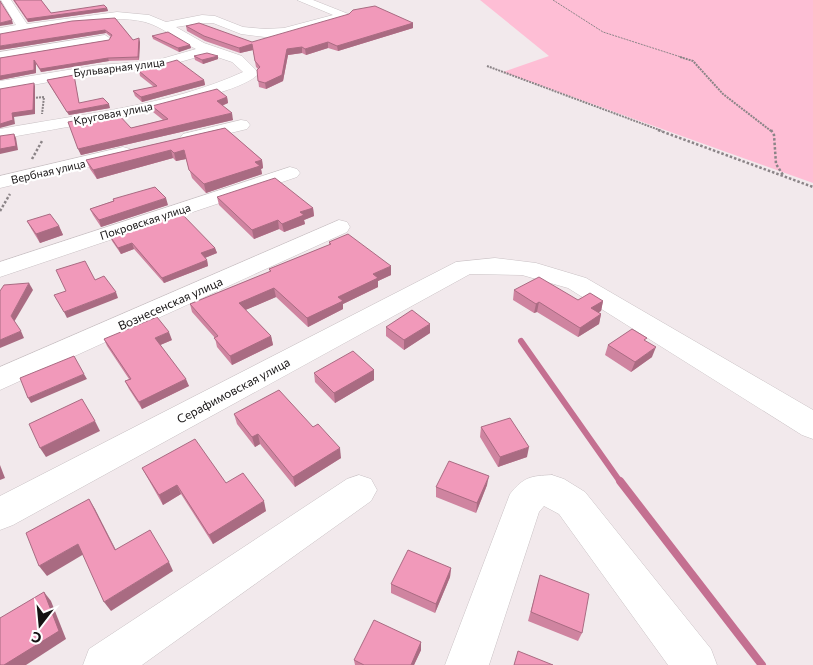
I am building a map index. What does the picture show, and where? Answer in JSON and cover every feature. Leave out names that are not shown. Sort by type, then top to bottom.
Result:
[{"type":"street","points":[[6,0],[24,28]]},
{"type":"street","points":[[164,26],[202,20],[215,20],[241,30],[265,33],[285,32],[345,15],[302,0]]},
{"type":"street","name":"Круговая улица","points":[[0,32],[99,18],[147,19],[208,50],[236,57],[246,64],[252,73],[216,90],[159,104],[0,134]]},
{"type":"street","points":[[0,56],[105,40]]},
{"type":"street","name":"Бульварная улица","points":[[0,86],[98,69],[155,65],[208,50]]},
{"type":"street","points":[[174,141],[241,125]]},
{"type":"street","name":"Вербная улица","points":[[0,182],[145,148]]},
{"type":"street","name":"Покровская улица","points":[[0,270],[290,173]]},
{"type":"street","name":"Вознесенская улица","points":[[0,379],[339,227]]},
{"type":"street","name":"Серафимовская улица","points":[[0,514],[465,267],[492,264],[520,265],[546,270],[577,283],[813,426]]},
{"type":"street","points":[[105,665],[359,490]]},
{"type":"street","points":[[467,665],[523,505],[534,491],[552,490],[572,503],[695,665]]},
{"type":"path","points":[[553,0],[603,32],[693,61],[723,94],[769,127],[774,135],[776,164],[784,176]]},
{"type":"path","points":[[486,66],[813,186]]},
{"type":"path","points":[[26,100],[44,97],[40,126]]},
{"type":"shaded area","points":[[480,0],[813,0],[813,183],[503,72],[549,56]]},
{"type":"building","points":[[14,0],[41,0],[51,13],[104,5],[107,8],[27,19]]},
{"type":"building","points":[[0,1],[12,20],[0,23]]},
{"type":"building","points":[[375,6],[413,23],[337,46],[328,42],[305,49],[302,47],[287,49],[282,75],[265,83],[258,81],[257,70],[260,67],[255,61],[252,44],[239,48],[204,36],[186,26],[199,23],[252,42],[349,14],[353,10]]},
{"type":"building","points":[[115,18],[133,40],[139,38],[138,57],[108,58],[40,69],[34,60],[34,70],[0,76],[0,58],[109,40],[112,35],[105,30],[0,46],[0,34],[72,21]]},
{"type":"building","points":[[168,32],[190,45],[178,48],[152,36]]},
{"type":"building","points":[[207,53],[218,56],[202,60],[194,56]]},
{"type":"building","points":[[177,60],[204,80],[141,97],[133,91],[157,86],[139,71]]},
{"type":"building","points":[[74,75],[79,103],[103,98],[109,104],[67,112],[47,80]]},
{"type":"building","points":[[34,83],[33,110],[12,113],[13,120],[0,124],[0,89]]},
{"type":"building","points":[[217,89],[227,97],[217,101],[232,113],[78,149],[68,122],[117,113],[131,128],[168,119],[152,106]]},
{"type":"building","points":[[225,128],[262,160],[255,162],[260,166],[204,184],[189,170],[184,150],[174,153],[171,150],[93,170],[86,160]]},
{"type":"building","points":[[14,134],[16,146],[0,149],[0,136]]},
{"type":"building","points":[[275,178],[313,208],[300,212],[304,215],[282,224],[278,220],[252,230],[217,197]]},
{"type":"building","points":[[155,187],[166,198],[99,220],[90,209],[114,201],[113,199]]},
{"type":"building","points":[[180,212],[215,248],[201,253],[207,260],[162,278],[132,243],[118,248],[110,236]]},
{"type":"building","points":[[50,214],[59,226],[36,234],[27,221]]},
{"type":"building","points":[[348,234],[391,266],[373,274],[378,278],[338,297],[343,301],[307,318],[274,288],[239,303],[271,336],[230,356],[214,338],[218,336],[190,304],[271,271],[269,269],[331,244],[329,242]]},
{"type":"building","points":[[85,261],[95,280],[104,276],[116,292],[64,312],[54,295],[66,291],[56,270]]},
{"type":"building","points":[[539,277],[578,300],[590,293],[603,301],[591,308],[601,314],[580,328],[539,302],[536,304],[514,290]]},
{"type":"building","points":[[29,283],[11,316],[21,331],[0,340],[0,291],[4,285]]},
{"type":"building","points":[[412,310],[430,324],[404,340],[386,327]]},
{"type":"building","points":[[157,317],[169,332],[155,338],[186,379],[139,402],[125,381],[131,379],[104,339]]},
{"type":"building","points":[[632,329],[647,338],[644,340],[656,347],[635,362],[608,345]]},
{"type":"building","points":[[353,351],[374,370],[334,393],[314,373]]},
{"type":"building","points":[[74,356],[84,374],[28,398],[20,378]]},
{"type":"building","points":[[279,390],[313,427],[318,424],[340,448],[293,477],[258,434],[252,437],[234,414]]},
{"type":"building","points":[[82,399],[95,421],[40,448],[29,424]]},
{"type":"building","points":[[510,418],[529,447],[500,457],[481,427]]},
{"type":"building","points":[[195,439],[226,483],[243,473],[264,501],[209,535],[177,485],[159,495],[142,468]]},
{"type":"building","points":[[449,461],[489,476],[477,503],[436,487]]},
{"type":"building","points":[[89,499],[115,550],[150,530],[169,562],[104,602],[78,544],[39,566],[26,533]]},
{"type":"building","points":[[408,550],[451,568],[436,604],[391,584]]},
{"type":"building","points":[[540,575],[589,594],[582,633],[531,612]]},
{"type":"building","points":[[44,592],[59,631],[4,665],[0,665],[0,618]]},
{"type":"building","points":[[374,620],[421,642],[411,665],[364,665],[354,660]]},
{"type":"building","points":[[518,651],[553,665],[514,665]]},
{"type":"waterway","points":[[521,341],[621,483]]},
{"type":"waterway","points":[[620,481],[762,665]]}]
